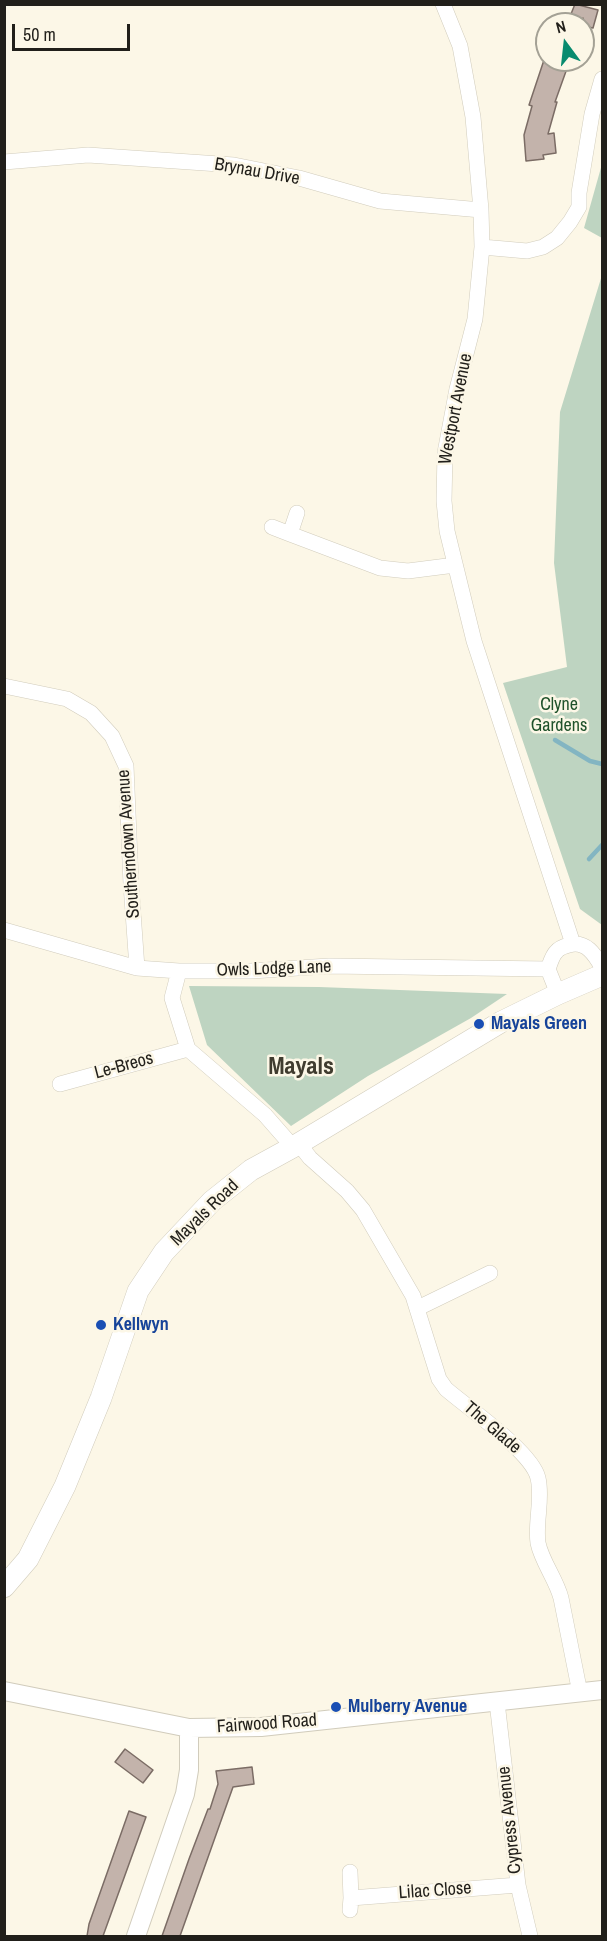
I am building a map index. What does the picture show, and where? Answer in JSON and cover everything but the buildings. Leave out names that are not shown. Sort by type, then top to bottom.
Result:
[{"type":"main road","name":"Mayals Road","points":[[4,1587],[28,1559],[65,1486],[101,1398],[138,1291],[165,1252],[212,1201],[251,1170],[296,1146],[501,1022],[603,975]]},
{"type":"street","name":"Westport Avenue","points":[[442,4],[460,46],[468,86],[473,117],[482,247],[475,319],[444,453],[444,501],[447,531],[474,641],[573,944]]},
{"type":"street","points":[[482,247],[527,251],[543,247],[557,238],[570,222],[579,207],[580,183],[592,114],[603,79]]},
{"type":"street","name":"Brynau Drive","points":[[4,162],[88,155],[234,165],[299,178],[380,201],[481,210]]},
{"type":"street","points":[[290,534],[297,513]]},
{"type":"street","points":[[272,527],[380,567],[408,571],[454,565]]},
{"type":"street","name":"Southerndown Avenue","points":[[4,686],[67,699],[91,713],[112,736],[126,766],[137,968]]},
{"type":"street","name":"Owls Lodge Lane","points":[[4,930],[137,968],[179,971],[251,971],[329,966],[548,969]]},
{"type":"street","points":[[558,994],[548,969],[555,952],[561,948],[573,944],[584,945],[603,967]]},
{"type":"street","points":[[179,971],[172,998],[188,1049],[265,1115],[347,1191],[363,1210],[418,1308],[490,1273]]},
{"type":"street","name":"Le-Breos","points":[[60,1084],[188,1049]]},
{"type":"street","name":"The Glade","points":[[418,1308],[440,1379],[446,1389],[518,1449],[533,1467],[538,1479],[538,1542],[542,1557],[558,1585],[580,1692]]},
{"type":"street","name":"Fairwood Road","points":[[4,1691],[189,1728],[261,1727],[603,1690]]},
{"type":"street","name":"Cypress Avenue","points":[[497,1702],[518,1885],[530,1936]]},
{"type":"street","points":[[136,1936],[185,1794],[189,1770],[189,1728]]},
{"type":"street","name":"Lilac Close","points":[[350,1872],[351,1904],[518,1885]]},
{"type":"green space","points":[[602,164],[602,238],[584,228]]},
{"type":"green space","name":"Clyne Gardens","points":[[602,275],[602,925],[580,909],[503,683],[567,667],[554,563],[560,412]]},
{"type":"green space","points":[[189,986],[319,987],[507,994],[471,1018],[368,1076],[291,1126],[207,1045]]},
{"type":"waterway","points":[[555,740],[590,761],[602,764]]},
{"type":"waterway","points":[[589,859],[602,845]]},
{"type":"place","name":"Mayals Green","points":[[479,1024]]},
{"type":"place","name":"Kellwyn","points":[[101,1325]]},
{"type":"place","name":"Mulberry Avenue","points":[[336,1707]]},
{"type":"district","name":"Mayals","points":[[301,1068]]}]
